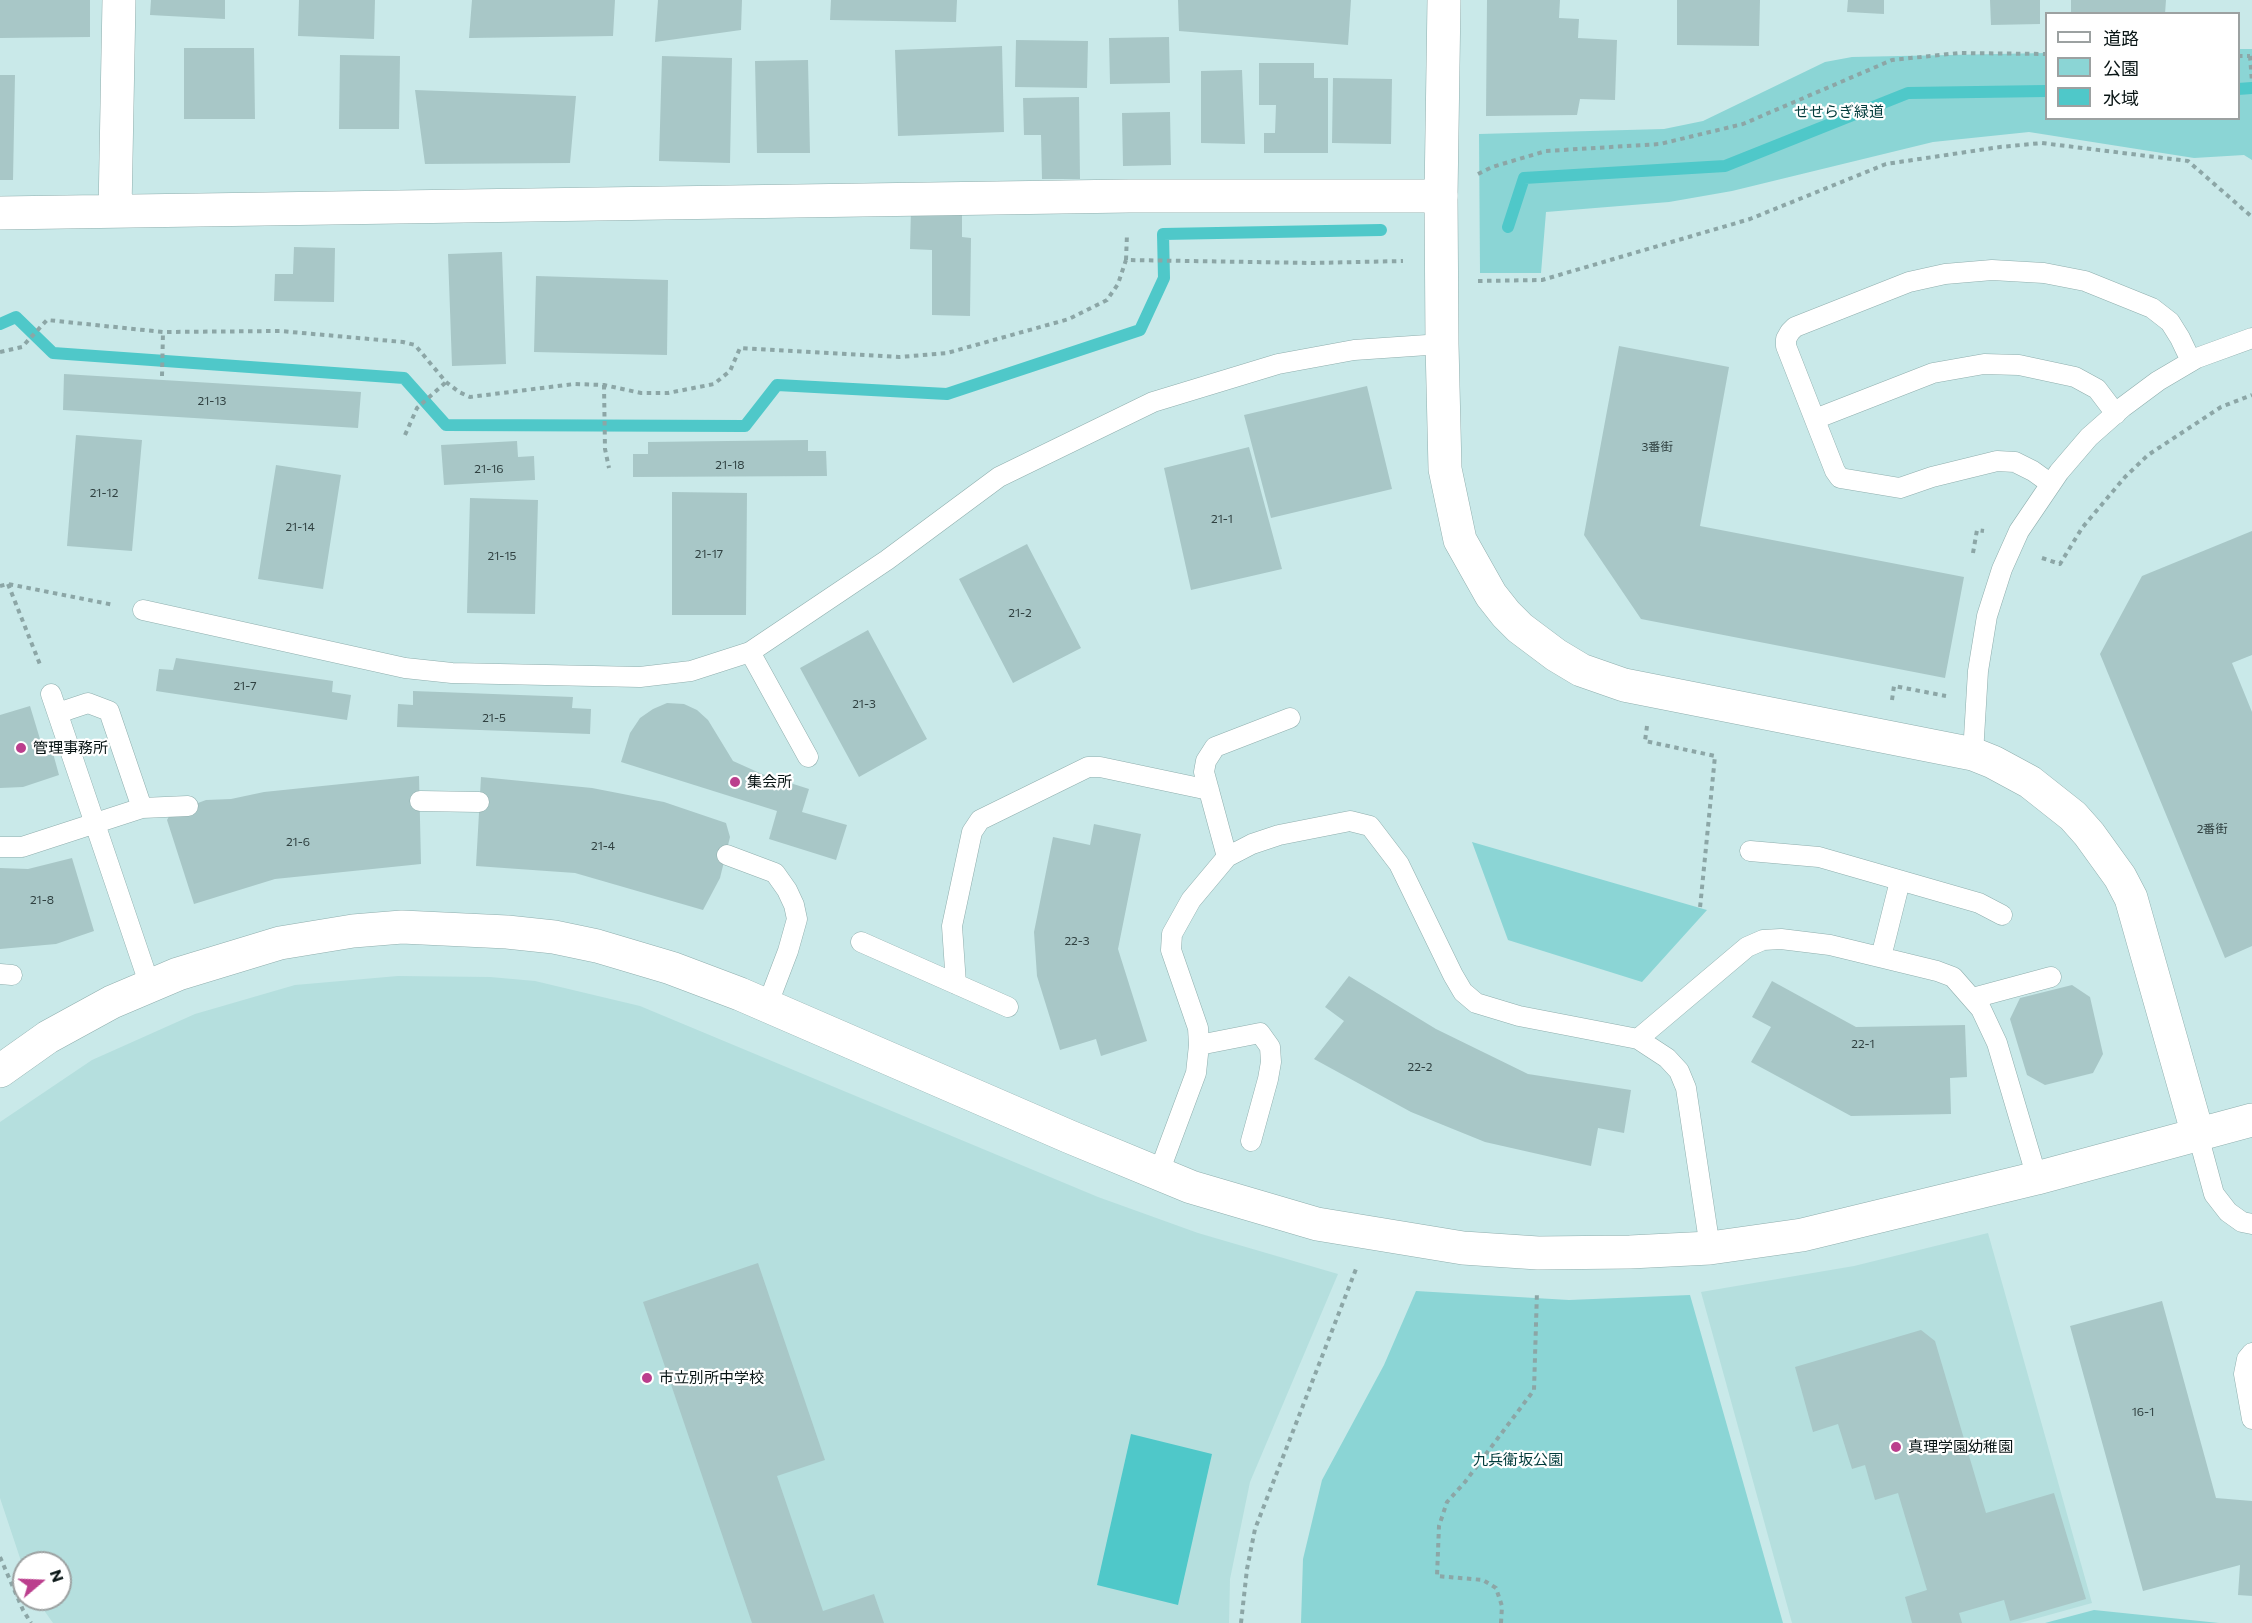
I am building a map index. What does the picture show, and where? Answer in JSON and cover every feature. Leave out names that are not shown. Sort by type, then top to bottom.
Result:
[{"type":"street","points":[[116,211],[119,0]]},
{"type":"street","points":[[1444,0],[1441,196],[1445,469],[1460,540],[1491,596],[1506,614],[1537,641],[1581,670],[1624,685],[1973,754],[2030,782],[2073,816],[2089,834],[2120,877],[2131,898],[2198,1135]]},
{"type":"street","points":[[0,213],[1129,195],[1441,196]]},
{"type":"street","points":[[0,1071],[48,1037],[112,1002],[209,964],[280,943],[353,931],[402,927],[507,932],[554,937],[597,946],[671,968],[767,1006],[1158,1175],[1191,1187],[1317,1224],[1463,1248],[1538,1253],[1710,1248],[1802,1235],[1844,1227],[2037,1178],[2252,1120]]},
{"type":"lane","points":[[2051,484],[2015,462],[1997,461],[1932,477],[1900,488],[1840,478],[1835,471],[1786,346],[1786,339],[1796,327],[1909,282],[1946,274],[1992,270],[2044,273],[2085,281],[2152,308],[2170,322],[2191,362]]},
{"type":"lane","points":[[1973,754],[1978,671],[1987,616],[2002,569],[2019,531],[2051,484],[2089,437],[2115,414],[2158,381],[2191,362],[2252,338]]},
{"type":"lane","points":[[143,610],[405,668],[452,673],[640,677],[691,671],[750,652],[887,560],[999,477],[1153,402],[1278,364],[1354,350],[1442,344]]},
{"type":"lane","points":[[1815,419],[1933,373],[1984,364],[2019,365],[2075,376],[2097,389],[2115,414]]},
{"type":"lane","points":[[750,652],[808,757]]},
{"type":"lane","points":[[142,808],[109,711],[88,704],[54,703],[150,986]]},
{"type":"lane","points":[[1227,857],[1204,772],[1206,761],[1215,747],[1290,718]]},
{"type":"lane","points":[[956,984],[952,926],[972,832],[980,820],[1089,767],[1100,767],[1209,790]]},
{"type":"lane","points":[[420,801],[479,802]]},
{"type":"lane","points":[[0,847],[22,847],[142,808],[188,806]]},
{"type":"lane","points":[[1158,1175],[1196,1072],[1199,1045],[1198,1029],[1171,950],[1172,934],[1191,900],[1227,857],[1252,844],[1307,828],[1350,821],[1370,826],[1399,864],[1463,992],[1476,1003],[1519,1016],[1638,1039],[1667,1058],[1679,1071],[1686,1088],[1710,1248]]},
{"type":"lane","points":[[1750,851],[1819,857],[1979,903],[2002,915]]},
{"type":"lane","points":[[727,855],[775,873],[794,905],[797,919],[788,951],[767,1006]]},
{"type":"lane","points":[[1881,957],[1900,881]]},
{"type":"lane","points":[[1638,1039],[1747,946],[1763,940],[1781,939],[1820,944],[1937,971],[1953,977],[1981,1009],[1996,1042],[2037,1178]]},
{"type":"lane","points":[[861,942],[1008,1007]]},
{"type":"lane","points":[[1973,998],[2050,977]]},
{"type":"lane","points":[[1199,1045],[1260,1033],[1270,1047],[1271,1062],[1268,1079],[1251,1141]]},
{"type":"lane","points":[[2198,1135],[2217,1199],[2228,1212],[2242,1222],[2252,1224]]},
{"type":"lane","points":[[2252,1353],[2247,1359],[2244,1374],[2252,1419]]},
{"type":"path","points":[[1475,175],[1492,167],[1546,151],[1660,144],[1743,124],[1892,60],[1959,53],[2045,54]]},
{"type":"path","points":[[2251,56],[2252,82]]},
{"type":"path","points":[[1475,281],[1542,280],[1750,219],[1886,164],[2042,143],[2188,161],[2252,217]]},
{"type":"path","points":[[0,352],[22,347],[47,320],[163,332],[280,331],[416,345],[446,382],[470,397],[574,384],[604,385],[641,393],[668,393],[714,384],[730,371],[740,348],[899,357],[947,353],[1069,319],[1107,300],[1118,284],[1126,260],[1413,261]]},
{"type":"path","points":[[162,376],[163,332]]},
{"type":"path","points":[[405,435],[417,408],[446,382]]},
{"type":"path","points":[[604,385],[605,449],[609,468]]},
{"type":"path","points":[[2040,558],[2060,564],[2082,528],[2125,477],[2148,454],[2221,407],[2252,395]]},
{"type":"path","points":[[0,586],[8,584],[143,610]]},
{"type":"path","points":[[8,584],[54,703]]},
{"type":"path","points":[[1647,720],[1645,741],[1715,756],[1700,908]]},
{"type":"path","points":[[1241,1623],[1247,1569],[1255,1529],[1356,1269]]},
{"type":"path","points":[[1501,1623],[1502,1606],[1496,1588],[1483,1580],[1437,1576],[1439,1526],[1447,1502],[1465,1482],[1534,1390],[1537,1287]]},
{"type":"path","points":[[0,1557],[22,1610],[31,1623]]},
{"type":"shaded area","name":"市立別所中学校","points":[[398,976],[490,977],[535,981],[640,1006],[1098,1197],[1198,1233],[1338,1274],[1250,1482],[1230,1579],[1229,1623],[53,1623],[44,1611],[72,1611],[72,1551],[18,1551],[0,1498],[0,1122],[92,1060],[195,1014],[295,985]]},
{"type":"shaded area","name":"真理学園幼稚園","points":[[1988,1233],[2092,1603],[2020,1623],[1792,1623],[1701,1292],[1854,1266]]},
{"type":"green space","name":"せせらぎ緑道","points":[[2240,49],[2252,49],[2252,160],[2244,155],[2194,158],[2029,132],[1933,142],[1732,191],[1669,202],[1546,212],[1541,273],[1480,273],[1479,134],[1664,129],[1703,121],[1825,62],[1852,57],[2045,53],[2045,120],[2240,120]]},
{"type":"green space","points":[[1472,842],[1707,910],[1642,982],[1508,940]]},
{"type":"green space","name":"九兵衛坂公園","points":[[1416,1291],[1569,1300],[1690,1295],[1783,1623],[1301,1623],[1303,1559],[1322,1480],[1384,1365]]},
{"type":"green space","points":[[2094,1610],[2219,1623],[2045,1623]]},
{"type":"water","points":[[1131,1434],[1212,1454],[1178,1605],[1097,1585]]},
{"type":"building","points":[[0,0],[90,0],[90,37],[0,38]]},
{"type":"building","points":[[151,0],[225,0],[225,19],[150,15]]},
{"type":"building","points":[[299,0],[375,0],[374,39],[298,36]]},
{"type":"building","points":[[472,0],[615,0],[613,36],[469,38]]},
{"type":"building","points":[[658,0],[742,0],[741,30],[655,42]]},
{"type":"building","points":[[831,0],[957,0],[956,22],[830,20]]},
{"type":"building","points":[[1178,0],[1351,0],[1348,45],[1179,31]]},
{"type":"building","points":[[1487,0],[1560,0],[1559,18],[1579,19],[1578,38],[1617,40],[1615,100],[1580,99],[1577,115],[1486,116]]},
{"type":"building","points":[[1677,0],[1760,0],[1759,46],[1677,45]]},
{"type":"building","points":[[1848,0],[1884,0],[1884,14],[1847,12]]},
{"type":"building","points":[[1990,0],[2040,0],[2040,24],[1991,25]]},
{"type":"building","points":[[2071,0],[2166,0],[2165,12],[2071,12]]},
{"type":"building","points":[[1169,37],[1170,83],[1110,84],[1109,38]]},
{"type":"building","points":[[1016,40],[1088,41],[1087,88],[1015,87]]},
{"type":"building","points":[[1002,46],[1004,132],[898,136],[895,50]]},
{"type":"building","points":[[184,48],[254,48],[255,119],[184,119]]},
{"type":"building","points":[[340,55],[400,56],[399,129],[339,129]]},
{"type":"building","points":[[662,56],[732,58],[730,163],[659,161]]},
{"type":"building","points":[[808,60],[810,153],[757,153],[755,61]]},
{"type":"building","points":[[1259,63],[1314,63],[1314,78],[1328,78],[1328,153],[1264,153],[1264,133],[1275,133],[1276,105],[1259,105]]},
{"type":"building","points":[[1242,70],[1245,144],[1201,143],[1201,71]]},
{"type":"building","points":[[0,75],[15,75],[13,180],[0,180]]},
{"type":"building","points":[[1333,78],[1392,79],[1391,144],[1332,143]]},
{"type":"building","points":[[415,90],[576,96],[570,163],[425,164]]},
{"type":"building","points":[[1079,97],[1080,179],[1042,179],[1041,135],[1024,135],[1023,98]]},
{"type":"building","points":[[1170,112],[1171,165],[1123,166],[1122,113]]},
{"type":"building","points":[[911,209],[962,209],[962,237],[971,238],[970,316],[932,315],[932,250],[910,249]]},
{"type":"building","points":[[294,247],[335,248],[334,302],[274,301],[275,274],[293,274]]},
{"type":"building","points":[[502,252],[506,364],[452,366],[448,254]]},
{"type":"building","points":[[536,276],[668,280],[667,355],[534,352]]},
{"type":"building","points":[[1619,346],[1729,367],[1700,526],[1964,577],[1945,678],[1641,619],[1584,535]]},
{"type":"building","points":[[64,374],[361,392],[358,428],[63,410]]},
{"type":"building","points":[[1367,386],[1392,489],[1271,518],[1244,415]]},
{"type":"building","points":[[76,435],[142,440],[132,551],[67,546]]},
{"type":"building","points":[[808,440],[808,451],[826,451],[827,476],[633,477],[633,454],[648,454],[648,442]]},
{"type":"building","points":[[517,441],[518,457],[534,456],[535,480],[444,485],[441,445]]},
{"type":"building","points":[[1249,447],[1282,569],[1191,590],[1164,468]]},
{"type":"building","points":[[276,465],[341,475],[323,589],[258,579]]},
{"type":"building","points":[[672,492],[747,493],[746,615],[672,615]]},
{"type":"building","points":[[470,498],[538,500],[535,614],[467,613]]},
{"type":"building","points":[[2252,531],[2252,655],[2232,663],[2252,712],[2252,946],[2225,958],[2100,654],[2142,576]]},
{"type":"building","points":[[1027,544],[1081,648],[1013,683],[959,579]]},
{"type":"building","points":[[868,630],[927,739],[859,777],[800,668]]},
{"type":"building","points":[[176,658],[333,681],[332,692],[351,695],[347,720],[156,691],[159,669],[173,670]]},
{"type":"building","points":[[413,691],[573,697],[572,708],[591,709],[590,734],[397,727],[398,704],[413,705]]},
{"type":"building","name":"集会所","points":[[667,703],[684,704],[697,710],[708,720],[733,761],[762,774],[809,789],[802,812],[847,825],[836,860],[769,839],[777,811],[621,762],[630,733],[640,718]]},
{"type":"building","name":"管理事務所","points":[[30,706],[43,749],[51,746],[59,775],[23,787],[0,788],[0,715]]},
{"type":"building","points":[[419,776],[421,864],[275,879],[194,904],[167,820],[171,813],[206,800],[231,799],[264,792]]},
{"type":"building","points":[[481,777],[592,788],[664,802],[726,823],[730,837],[720,878],[703,910],[575,873],[476,866]]},
{"type":"building","points":[[1094,824],[1141,834],[1118,949],[1147,1041],[1101,1056],[1096,1039],[1060,1050],[1037,976],[1034,932],[1053,837],[1090,845]]},
{"type":"building","points":[[72,858],[94,931],[56,944],[0,949],[0,868],[28,869]]},
{"type":"building","points":[[1349,976],[1436,1029],[1528,1074],[1631,1090],[1624,1133],[1598,1128],[1591,1166],[1485,1142],[1411,1112],[1314,1059],[1344,1021],[1325,1007]]},
{"type":"building","points":[[1772,981],[1856,1027],[1965,1025],[1967,1077],[1950,1078],[1951,1114],[1851,1116],[1751,1062],[1771,1027],[1752,1017]]},
{"type":"building","points":[[2072,985],[2090,997],[2103,1054],[2093,1073],[2045,1085],[2027,1075],[2010,1019],[2020,998]]},
{"type":"building","points":[[758,1263],[825,1460],[777,1476],[823,1611],[874,1594],[884,1623],[752,1623],[643,1302]]},
{"type":"building","points":[[2162,1301],[2216,1498],[2252,1501],[2252,1596],[2238,1595],[2240,1565],[2143,1591],[2070,1326]]},
{"type":"building","points":[[1921,1330],[1935,1341],[1986,1513],[2054,1493],[2086,1599],[2010,1621],[2004,1600],[1959,1613],[1962,1623],[1912,1623],[1905,1597],[1927,1590],[1898,1493],[1875,1500],[1865,1465],[1852,1469],[1838,1424],[1813,1432],[1795,1367]]},
{"type":"waterway","points":[[2240,89],[2252,88]]},
{"type":"waterway","points":[[1508,227],[1524,178],[1725,166],[1908,93],[2045,91]]},
{"type":"waterway","points":[[0,324],[16,317],[53,353],[404,378],[446,425],[745,426],[777,385],[947,394],[1140,330],[1164,278],[1163,234],[1381,230]]},
{"type":"place","name":"管理事務所","points":[[21,748]]},
{"type":"place","name":"集会所","points":[[735,782]]},
{"type":"place","name":"市立別所中学校","points":[[647,1378]]},
{"type":"place","name":"真理学園幼稚園","points":[[1896,1447]]}]
